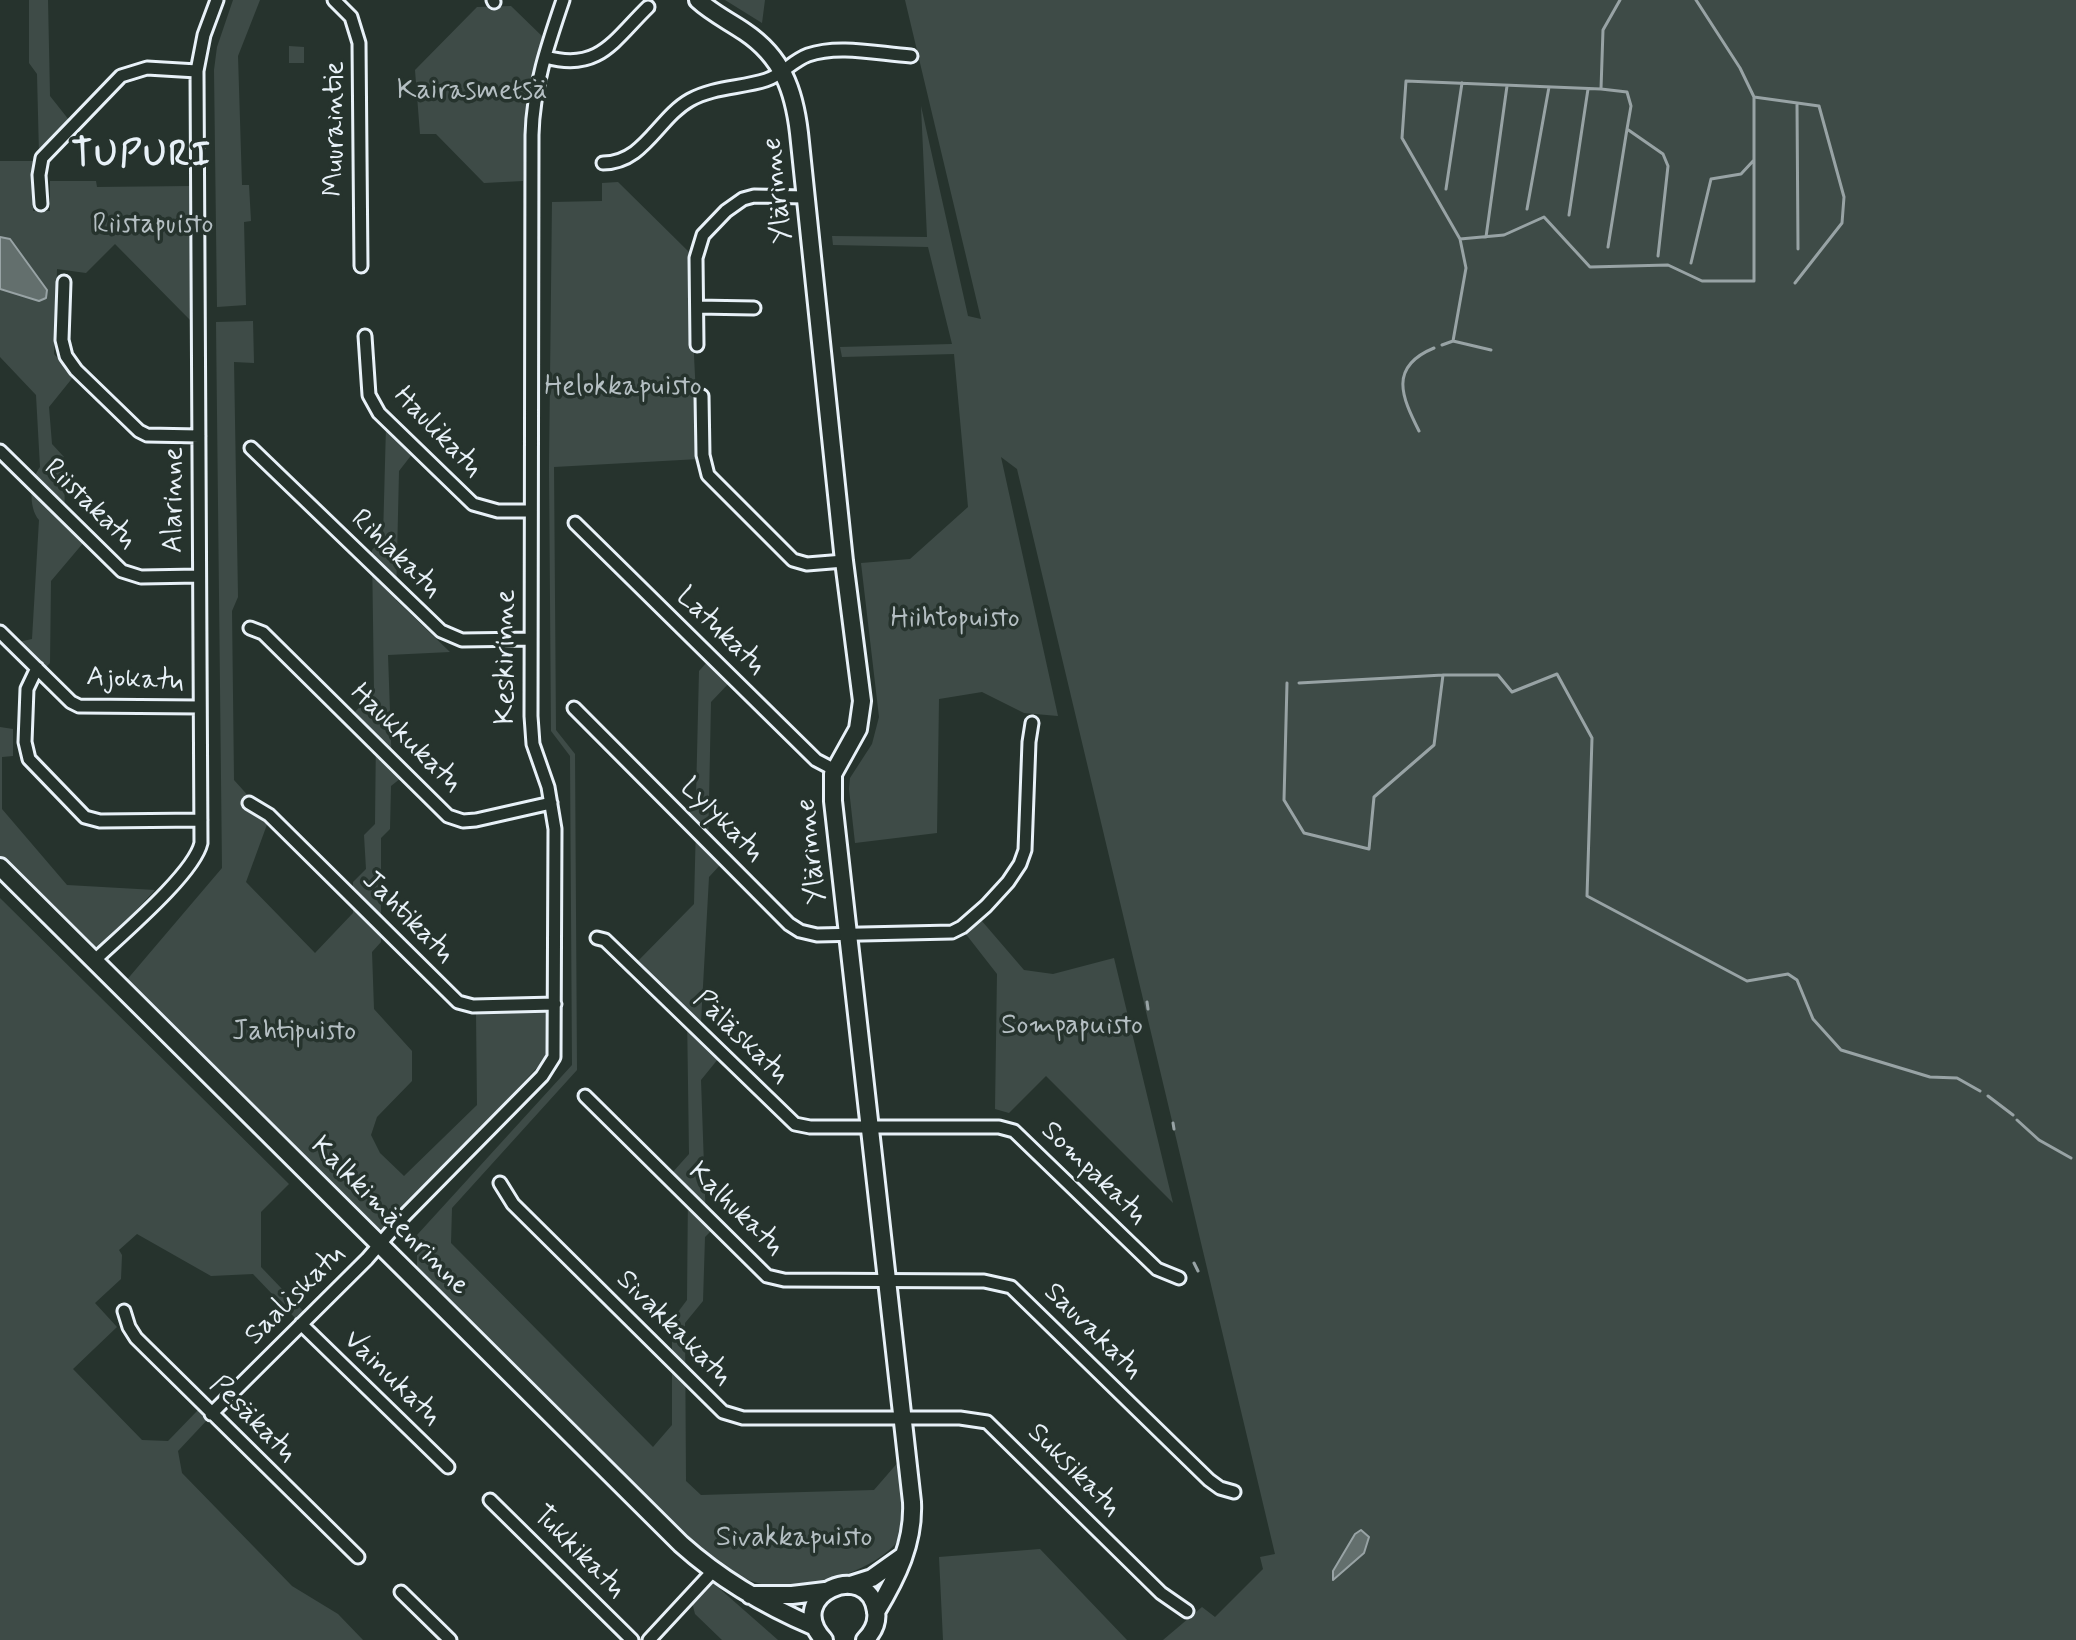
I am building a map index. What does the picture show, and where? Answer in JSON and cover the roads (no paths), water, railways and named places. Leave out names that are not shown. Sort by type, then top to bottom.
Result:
[{"type":"street","name":"Alarinne","points":[[94,961],[192,863],[199,850],[197,71],[204,35],[217,0]]},
{"type":"street","name":"Muuraintie","points":[[334,0],[351,17],[359,43],[361,266]]},
{"type":"street","name":"Keskirinne","points":[[379,1245],[548,1069],[555,1048],[556,847],[551,803],[532,736],[532,110],[538,79],[563,0]]},
{"type":"street","name":"Ylärinne","points":[[698,0],[758,41],[783,70],[796,111],[862,701],[858,729],[835,770],[833,801],[913,1514],[912,1531],[896,1579],[876,1612]]},
{"type":"street","points":[[546,57],[563,60],[597,57],[648,7]]},
{"type":"street","points":[[603,163],[619,162],[630,157],[676,110],[692,99],[766,80],[801,58],[818,52],[911,56]]},
{"type":"street","points":[[41,204],[40,165],[47,151],[121,76],[147,68],[197,71]]},
{"type":"street","points":[[697,345],[698,246],[703,235],[732,206],[749,197],[806,197]]},
{"type":"street","points":[[64,282],[62,340],[66,356],[76,370],[139,431],[154,436],[199,436]]},
{"type":"street","points":[[697,307],[754,308]]},
{"type":"street","name":"Haulikatu","points":[[365,336],[369,395],[379,413],[473,504],[488,510],[531,511]]},
{"type":"street","points":[[702,396],[703,461],[711,480],[793,560],[807,564],[844,561]]},
{"type":"street","name":"Rihlakatu","points":[[251,448],[441,631],[462,640],[531,639]]},
{"type":"street","name":"Riistakatu","points":[[0,451],[122,571],[141,577],[199,576]]},
{"type":"street","name":"Latukatu","points":[[575,523],[816,760],[835,770]]},
{"type":"street","name":"Haukkukatu","points":[[250,628],[263,633],[448,816],[463,821],[476,820],[551,803]]},
{"type":"street","name":"Ajokatu","points":[[0,632],[71,702],[79,706],[200,707]]},
{"type":"street","points":[[37,668],[27,689],[27,752],[33,764],[85,817],[100,821],[201,820]]},
{"type":"street","name":"Lylykatu","points":[[574,708],[794,928],[817,935],[952,932],[982,909],[1008,882],[1025,850],[1032,723]]},
{"type":"street","name":"Jahtikatu","points":[[249,803],[269,815],[458,1002],[473,1006],[555,1004]]},
{"type":"street","name":"Kalkkimäenrinne","points":[[0,867],[681,1544],[749,1595],[820,1634]]},
{"type":"street","name":"Päläskatu","points":[[597,938],[605,940],[795,1124],[870,1127]]},
{"type":"street","name":"Kalhukatu","points":[[585,1096],[767,1276],[784,1280],[886,1281]]},
{"type":"street","name":"Sompakatu","points":[[870,1127],[999,1127],[1014,1131],[1157,1269],[1179,1278]]},
{"type":"street","name":"Sivakkakatu","points":[[500,1183],[513,1204],[723,1412],[743,1418],[902,1418]]},
{"type":"street","name":"Saaliskatu","points":[[211,1414],[379,1245]]},
{"type":"street","name":"Sauvakatu","points":[[886,1281],[984,1281],[1011,1287],[1209,1480],[1220,1488],[1234,1492]]},
{"type":"street","name":"Pesäkatu","points":[[124,1311],[136,1338],[358,1557]]},
{"type":"street","name":"Vainukatu","points":[[301,1324],[448,1467]]},
{"type":"street","name":"Suksikatu","points":[[902,1418],[976,1419],[993,1426],[1161,1593],[1187,1611]]},
{"type":"street","name":"Tukkikatu","points":[[490,1500],[632,1640]]},
{"type":"street","points":[[749,1595],[792,1595],[850,1585],[872,1578],[904,1555]]},
{"type":"street","points":[[649,1640],[714,1570]]},
{"type":"street","points":[[850,1585],[867,1594],[876,1612],[872,1637]]},
{"type":"street","points":[[820,1634],[814,1608],[825,1591]]},
{"type":"street","points":[[401,1592],[450,1640]]},
{"type":"waterway","points":[[1491,350],[1453,341],[1466,268],[1460,239],[1402,138],[1406,81],[1601,89],[1603,30],[1620,0]]},
{"type":"waterway","points":[[1460,239],[1504,235],[1544,217],[1590,267],[1668,265],[1702,281],[1754,281],[1754,97],[1740,68],[1696,0]]},
{"type":"waterway","points":[[1446,189],[1462,83]]},
{"type":"waterway","points":[[1486,237],[1507,86]]},
{"type":"waterway","points":[[1527,209],[1549,87]]},
{"type":"waterway","points":[[1569,215],[1588,89]]},
{"type":"waterway","points":[[1601,89],[1627,92],[1631,106],[1627,129],[1663,154],[1668,166],[1658,256]]},
{"type":"waterway","points":[[1754,97],[1819,106],[1844,197],[1842,223],[1795,283]]},
{"type":"waterway","points":[[1797,103],[1798,249]]},
{"type":"waterway","points":[[1608,247],[1627,129]]},
{"type":"waterway","points":[[1691,263],[1711,179],[1741,174],[1754,160]]},
{"type":"waterway","points":[[1442,345],[1453,341]]},
{"type":"waterway","points":[[1419,431],[1404,395],[1403,384],[1410,364],[1434,348]]},
{"type":"waterway","points":[[1299,683],[1498,675],[1512,692],[1557,674],[1592,738],[1587,896],[1747,981],[1788,974],[1797,980],[1813,1019],[1841,1050],[1930,1077],[1957,1078],[1980,1091]]},
{"type":"waterway","points":[[1287,683],[1284,800],[1304,833],[1369,849],[1374,797],[1434,745],[1443,675]]},
{"type":"waterway","points":[[1147,1002],[1148,1009]]},
{"type":"waterway","points":[[1988,1096],[2013,1115]]},
{"type":"waterway","points":[[2017,1120],[2039,1140],[2071,1158]]},
{"type":"waterway","points":[[1173,1123],[1174,1129]]},
{"type":"waterway","points":[[1194,1263],[1198,1271]]},
{"type":"district","name":"TUPURI","points":[[142,157]]},
{"type":"park label","name":"Kairasmetsä","points":[[472,92]]},
{"type":"park label","name":"Riistapuisto","points":[[153,226]]},
{"type":"park label","name":"Helokkapuisto","points":[[623,388]]},
{"type":"park label","name":"Hiihtopuisto","points":[[955,620]]},
{"type":"park label","name":"Sompapuisto","points":[[1072,1027]]},
{"type":"park label","name":"Jahtipuisto","points":[[294,1033]]},
{"type":"park label","name":"Sivakkapuisto","points":[[794,1539]]}]
